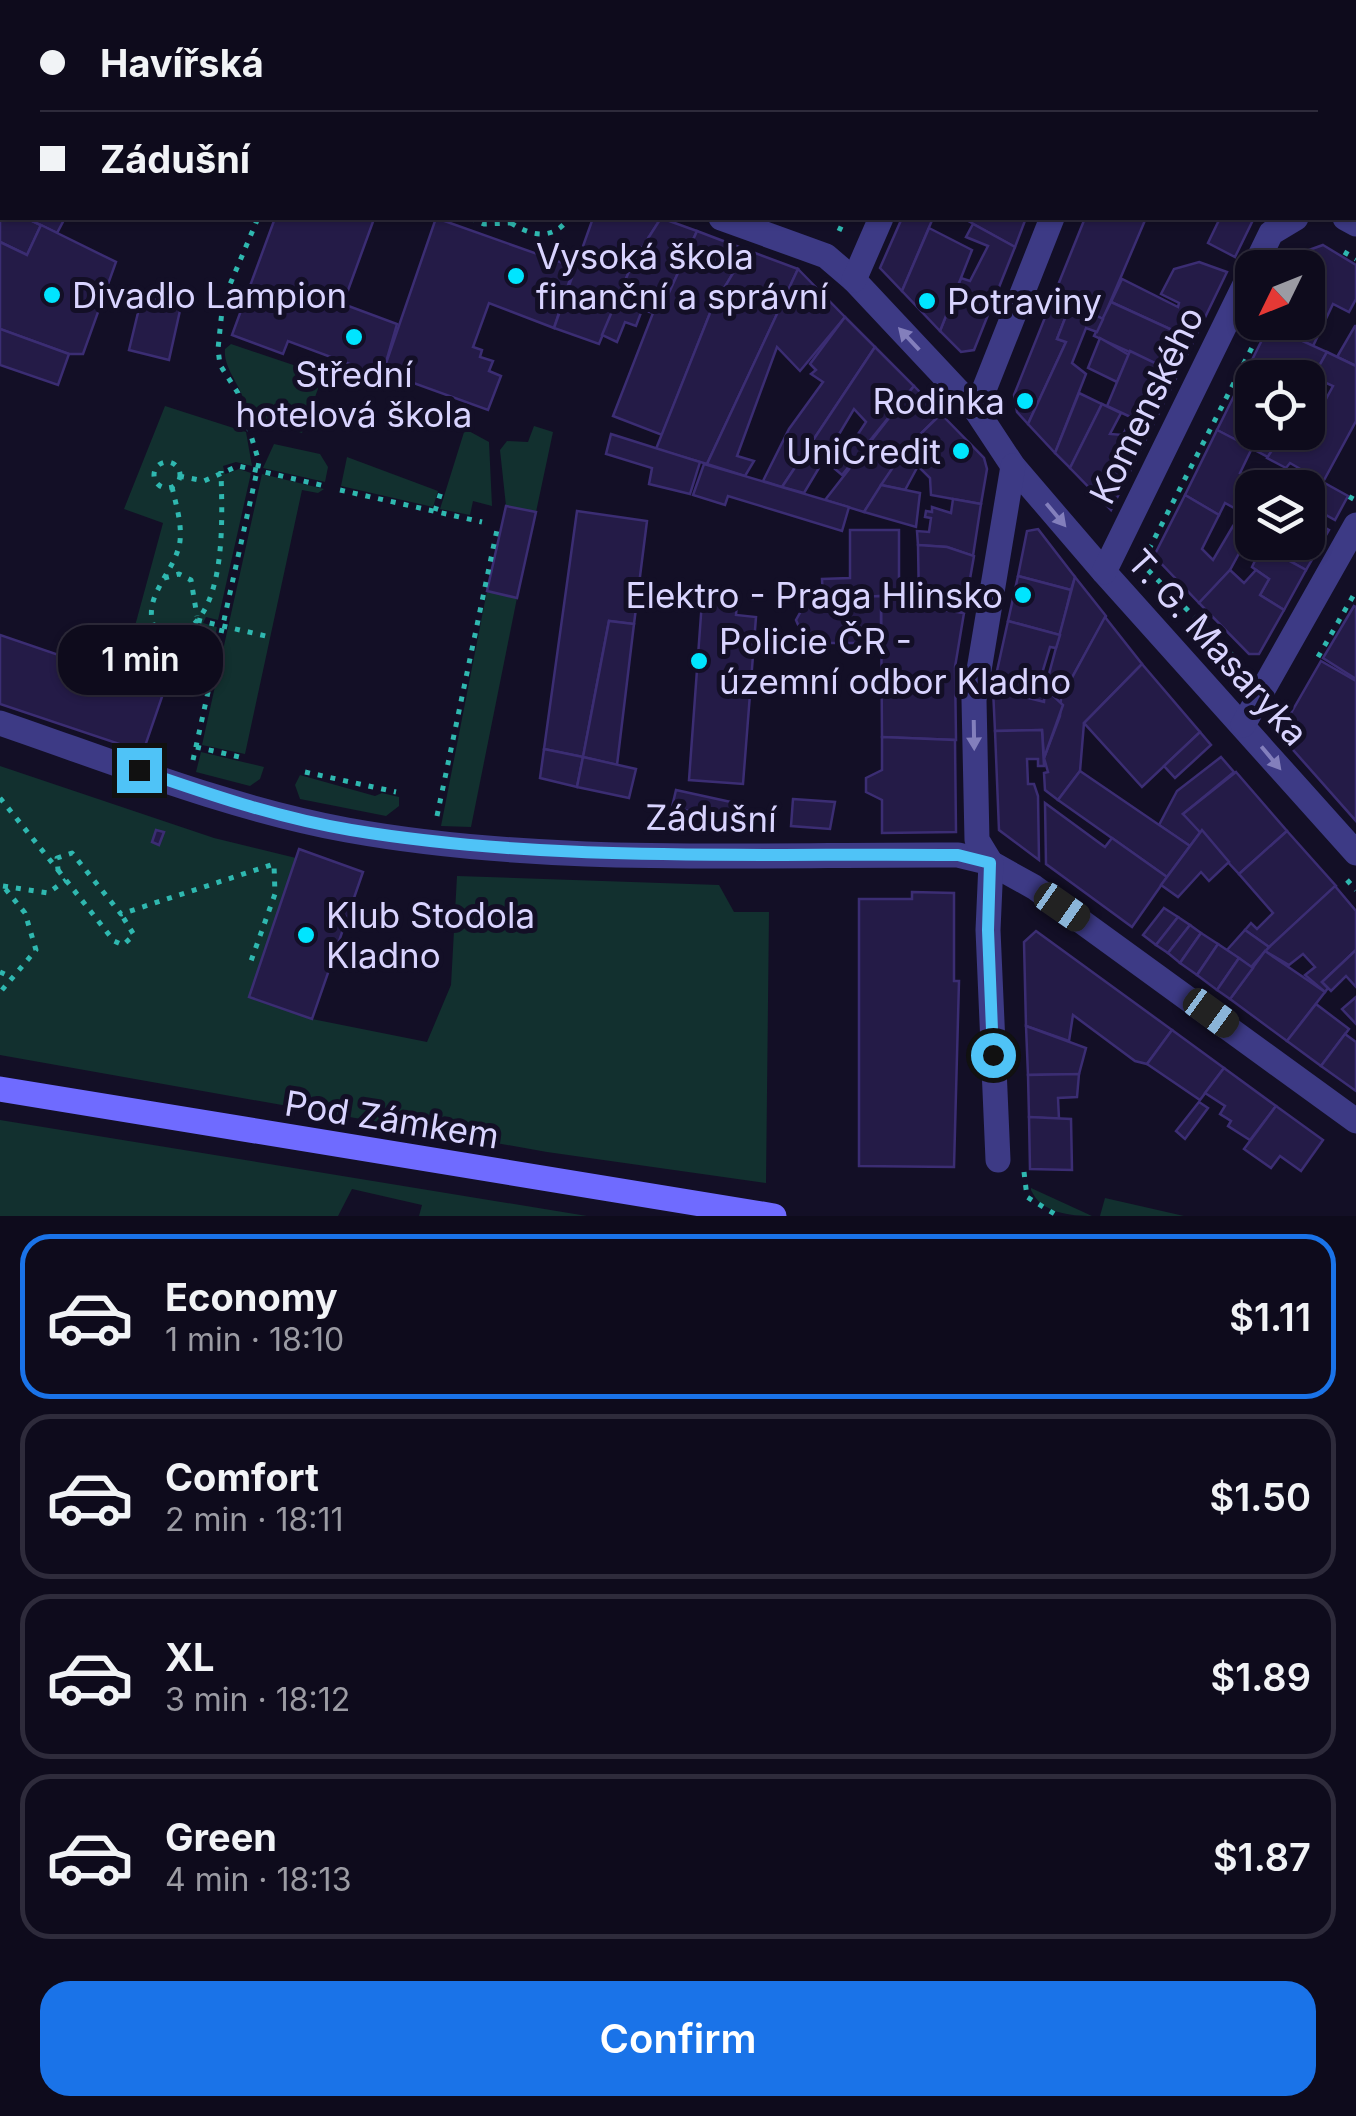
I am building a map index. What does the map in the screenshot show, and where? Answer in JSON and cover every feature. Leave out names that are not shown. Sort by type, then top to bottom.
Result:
[{"type":"main road","name":"Pod Zámkem","points":[[0,1089],[774,1216]]},
{"type":"street","name":"T. G. Masaryka","points":[[727,220],[826,256],[854,280],[976,410],[1013,466],[1198,682],[1243,725],[1356,853]]},
{"type":"street","points":[[976,410],[1051,220]]},
{"type":"street","points":[[854,280],[878,226]]},
{"type":"street","name":"Komenského","points":[[1262,250],[1271,233],[1302,228]]},
{"type":"street","name":"Komenského","points":[[1104,572],[1235,304]]},
{"type":"street","points":[[998,1160],[988,930],[990,863],[976,840],[974,700],[1013,466]]},
{"type":"street","points":[[1243,725],[1292,632],[1356,525]]},
{"type":"street","name":"Zádušní","points":[[0,723],[306,822],[432,841],[628,852],[958,855],[990,863],[1131,955],[1356,1121]]},
{"type":"path","points":[[187,786],[257,470],[256,442],[235,386],[220,366],[218,349],[223,301],[257,220]]},
{"type":"path","points":[[475,220],[484,224],[509,220],[529,236],[547,234],[563,227],[567,220]]},
{"type":"path","points":[[1340,250],[1356,259]]},
{"type":"path","points":[[1141,564],[1256,340]]},
{"type":"path","points":[[172,487],[156,482],[158,467],[174,464],[180,476]]},
{"type":"path","points":[[180,476],[204,480],[238,466],[325,486]]},
{"type":"path","points":[[180,476],[172,487],[180,537],[151,611],[155,629],[169,637],[180,635],[197,620],[221,556],[220,471]]},
{"type":"path","points":[[340,490],[482,522]]},
{"type":"path","points":[[435,511],[441,492]]},
{"type":"path","points":[[432,841],[498,525]]},
{"type":"path","points":[[164,578],[179,574],[191,580],[197,620]]},
{"type":"path","points":[[1318,657],[1356,590]]},
{"type":"path","points":[[197,620],[270,637]]},
{"type":"path","points":[[196,747],[244,758]]},
{"type":"path","points":[[305,772],[396,792]]},
{"type":"path","points":[[0,798],[114,940],[123,945],[134,935],[72,853],[60,855],[58,870]]},
{"type":"path","points":[[121,914],[274,864],[275,894],[250,961]]},
{"type":"path","points":[[2,885],[48,893],[66,880]]},
{"type":"path","points":[[2,885],[25,914],[36,950],[2,990]]},
{"type":"path","points":[[0,972],[11,977]]},
{"type":"path","points":[[1024,1168],[1027,1197],[1058,1216]]},
{"type":"green space","points":[[231,344],[323,375],[302,433],[262,420],[246,407],[225,356],[225,349]]},
{"type":"green space","points":[[165,406],[246,432],[252,466],[236,462],[223,466],[225,474],[239,469],[251,473],[218,620],[206,617],[203,623],[217,627],[207,670],[129,648],[163,523],[124,509]]},
{"type":"green space","points":[[534,426],[553,432],[536,512],[506,506],[500,450],[507,441],[528,442]]},
{"type":"green space","points":[[465,429],[489,442],[492,506],[473,501],[470,515],[440,509]]},
{"type":"green space","points":[[274,444],[320,454],[328,467],[325,482],[263,468]]},
{"type":"green space","points":[[347,457],[438,491],[433,507],[341,486]]},
{"type":"green space","points":[[262,474],[324,489],[318,493],[302,490],[245,754],[202,745]]},
{"type":"green space","points":[[487,591],[517,598],[471,827],[441,826]]},
{"type":"green space","points":[[201,752],[264,767],[260,779],[250,786],[196,772]]},
{"type":"green space","points":[[0,766],[214,838],[296,858],[249,997],[312,1019],[427,1042],[451,985],[457,876],[719,885],[734,912],[769,912],[766,1183],[547,1152],[0,1055]]},
{"type":"green space","points":[[300,775],[375,796],[382,793],[399,797],[399,806],[386,816],[300,799],[295,785]]},
{"type":"green space","points":[[0,1120],[587,1216],[419,1216],[422,1205],[352,1189],[338,1216],[0,1216]]},
{"type":"green space","points":[[1031,1188],[1092,1216],[1049,1208]]},
{"type":"green space","points":[[1105,1198],[1184,1216],[1100,1216]]},
{"type":"building","points":[[0,220],[30,220],[41,225],[27,255],[0,242]]},
{"type":"building","points":[[30,220],[64,220],[57,233]]},
{"type":"building","points":[[274,220],[374,220],[343,304],[397,324],[382,376],[288,341],[283,354],[232,335]]},
{"type":"building","points":[[435,220],[574,267],[554,328],[489,303],[473,347],[482,350],[480,357],[493,361],[489,371],[501,376],[488,410],[383,372]]},
{"type":"building","points":[[592,220],[660,220],[633,262],[599,344],[554,328]]},
{"type":"building","points":[[660,220],[697,231],[663,306],[653,313],[642,310],[636,326],[625,322],[617,342],[602,335],[633,262]]},
{"type":"building","points":[[901,220],[932,220],[902,291],[880,268]]},
{"type":"building","points":[[967,220],[1025,220],[1015,247]]},
{"type":"building","points":[[1084,220],[1145,220],[1103,319],[1054,295]]},
{"type":"building","points":[[1219,220],[1253,220],[1235,250],[1235,257],[1208,243]]},
{"type":"building","points":[[973,224],[1015,247],[974,350],[961,352],[940,331],[961,278],[970,281],[988,246],[966,237]]},
{"type":"building","name":"Divadlo Lampion","points":[[41,225],[116,262],[83,354],[69,354],[0,329],[0,242],[27,255]]},
{"type":"building","points":[[929,228],[972,250],[940,331],[902,291]]},
{"type":"building","points":[[697,231],[747,250],[712,308],[662,435],[613,416],[653,313],[663,306]]},
{"type":"building","points":[[1323,245],[1356,265],[1356,299],[1349,312],[1333,304],[1325,321],[1325,250],[1309,250]]},
{"type":"building","points":[[747,250],[798,269],[707,464],[656,449],[712,308]]},
{"type":"building","points":[[1199,262],[1227,272],[1194,340],[1111,302],[1122,279],[1178,307],[1179,303],[1161,294],[1174,269]]},
{"type":"building","points":[[798,269],[845,317],[800,371],[777,347],[737,456],[754,461],[745,476],[707,464]]},
{"type":"building","points":[[1054,295],[1071,303],[1057,339],[1066,342],[1028,424],[1017,412],[1014,395]]},
{"type":"building","points":[[142,296],[181,306],[169,360],[129,350]]},
{"type":"building","points":[[1111,302],[1194,340],[1178,374],[1094,336]]},
{"type":"building","points":[[1071,303],[1103,319],[1097,332],[1086,328],[1072,363],[1086,374],[1055,453],[1028,424],[1066,342],[1057,339]]},
{"type":"building","points":[[845,317],[875,347],[782,487],[763,481],[789,429],[823,382],[811,374],[816,370],[810,364]]},
{"type":"building","points":[[1356,326],[1356,366],[1337,357]]},
{"type":"building","points":[[0,329],[69,354],[58,385],[0,365]]},
{"type":"building","points":[[1100,338],[1129,355],[1117,382],[1088,368]]},
{"type":"building","points":[[1262,340],[1300,340],[1327,352],[1323,360],[1252,360]]},
{"type":"building","points":[[875,347],[914,386],[842,475],[835,469],[866,422],[854,409],[804,493],[782,487]]},
{"type":"building","points":[[1130,351],[1178,374],[1152,427],[1107,406]]},
{"type":"building","points":[[1327,352],[1356,366],[1356,421],[1325,478],[1325,470],[1302,470],[1290,463],[1286,468],[1267,458],[1272,450],[1325,450],[1325,401],[1333,386],[1325,382],[1323,360]]},
{"type":"building","points":[[914,386],[941,414],[906,448],[864,512],[825,500]]},
{"type":"building","points":[[1079,393],[1102,404],[1070,468],[1055,453]]},
{"type":"building","points":[[1235,394],[1235,440],[1217,430]]},
{"type":"building","points":[[1102,404],[1121,413],[1110,434],[1123,435],[1131,418],[1152,427],[1111,510],[1070,468]]},
{"type":"building","points":[[941,414],[984,458],[987,469],[981,504],[931,495],[930,478],[918,466],[905,490],[881,485],[906,448]]},
{"type":"building","points":[[1217,430],[1235,439],[1235,450],[1251,450],[1241,470],[1235,470],[1235,508],[1225,503],[1219,515],[1185,495]]},
{"type":"building","points":[[611,434],[700,462],[690,494],[649,484],[652,468],[606,454]]},
{"type":"building","points":[[704,464],[849,507],[842,531],[728,496],[725,505],[693,495]]},
{"type":"building","points":[[1325,483],[1348,496],[1335,520],[1325,514]]},
{"type":"building","points":[[881,485],[920,493],[916,527],[864,512]]},
{"type":"building","points":[[1185,495],[1219,515],[1202,549],[1213,560],[1235,527],[1235,560],[1199,603],[1154,556]]},
{"type":"building","points":[[953,499],[981,504],[973,556],[947,547],[918,545],[917,531],[929,532],[931,518],[925,517],[926,511],[932,512],[932,507],[951,513]]},
{"type":"building","points":[[506,506],[536,512],[517,598],[487,591]]},
{"type":"building","points":[[577,511],[647,521],[634,624],[609,621],[583,757],[544,749]]},
{"type":"building","points":[[1038,529],[1075,577],[1071,590],[1018,576],[1027,531]]},
{"type":"building","points":[[850,530],[899,530],[899,604],[964,613],[955,667],[956,740],[882,737],[881,596],[823,598],[822,579],[850,578]]},
{"type":"building","points":[[918,545],[947,547],[974,556],[964,613],[919,604]]},
{"type":"building","points":[[1255,560],[1288,560],[1306,570],[1284,610],[1260,595],[1269,579],[1252,567]]},
{"type":"building","points":[[1288,560],[1312,560],[1306,570]]},
{"type":"building","points":[[1230,570],[1244,583],[1256,570],[1269,579],[1260,595],[1284,610],[1259,654],[1249,654],[1199,603]]},
{"type":"building","points":[[1018,576],[1071,590],[1060,635],[1008,621]]},
{"type":"building","points":[[1075,577],[1106,616],[1065,690],[1049,674]]},
{"type":"building","points":[[881,596],[881,643],[819,643],[819,638],[802,634],[796,620],[805,604],[819,603],[819,598]]},
{"type":"building","points":[[702,601],[737,603],[736,615],[756,617],[743,784],[689,780]]},
{"type":"building","points":[[1356,607],[1356,679],[1323,658]]},
{"type":"building","points":[[1105,617],[1142,664],[1084,723],[1080,771],[1058,800],[1045,790],[1044,773],[1048,772],[1044,758],[1060,716],[1061,698]]},
{"type":"building","points":[[609,621],[634,624],[617,765],[583,757]]},
{"type":"building","points":[[1008,621],[1060,635],[1056,648],[1050,647],[1041,677],[1048,679],[1044,702],[993,689]]},
{"type":"building","points":[[0,635],[164,691],[143,752],[0,704]]},
{"type":"building","points":[[1321,661],[1356,681],[1356,821],[1279,734]]},
{"type":"building","points":[[1142,664],[1200,732],[1142,787],[1084,723]]},
{"type":"building","points":[[1045,688],[1063,705],[1044,758],[1042,730],[995,731],[993,689],[1044,702]]},
{"type":"building","points":[[1042,730],[1044,766],[1038,766],[1038,759],[1027,759],[1028,784],[1034,784],[1038,796],[1039,860],[999,830],[995,731]]},
{"type":"building","points":[[1200,732],[1211,745],[1175,778],[1164,766]]},
{"type":"building","points":[[882,737],[955,740],[956,832],[882,833],[882,800],[866,792],[866,778],[882,770]]},
{"type":"building","points":[[544,749],[583,757],[577,787],[540,778]]},
{"type":"building","points":[[583,757],[636,769],[629,798],[577,787]]},
{"type":"building","points":[[1221,757],[1234,772],[1183,814],[1202,830],[1190,846],[1159,825],[1177,791]]},
{"type":"building","points":[[1080,771],[1190,846],[1167,877],[1058,800]]},
{"type":"building","points":[[1236,772],[1287,831],[1239,874],[1183,814]]},
{"type":"building","points":[[676,790],[740,804],[736,822],[672,807]]},
{"type":"building","points":[[793,799],[835,802],[830,829],[791,826]]},
{"type":"building","points":[[1045,803],[1105,847],[1112,838],[1167,877],[1132,927],[1046,864]]},
{"type":"building","points":[[156,830],[164,832],[159,845],[152,842]]},
{"type":"building","points":[[1202,830],[1229,862],[1209,881],[1201,872],[1178,897],[1161,885]]},
{"type":"building","points":[[1287,831],[1336,886],[1269,947],[1245,930],[1251,923],[1257,929],[1273,913],[1239,874]]},
{"type":"building","name":"Klub Stodola Kladno","points":[[299,849],[363,872],[312,1019],[249,997]]},
{"type":"building","points":[[1335,886],[1356,911],[1356,950],[1322,982],[1328,988],[1325,992],[1305,975],[1315,967],[1303,954],[1289,965],[1265,951]]},
{"type":"building","points":[[912,892],[954,893],[954,981],[959,981],[954,1167],[859,1166],[859,899],[912,899]]},
{"type":"building","points":[[1164,908],[1178,917],[1156,945],[1143,935]]},
{"type":"building","points":[[1178,917],[1190,925],[1168,953],[1156,945]]},
{"type":"building","points":[[1190,925],[1201,933],[1180,963],[1168,953]]},
{"type":"building","points":[[1245,930],[1269,947],[1251,967],[1227,950]]},
{"type":"building","points":[[1036,931],[1172,1030],[1147,1064],[1135,1061],[1073,1015],[1069,1041],[1026,1026],[1024,942]]},
{"type":"building","points":[[1201,933],[1218,944],[1197,975],[1180,963]]},
{"type":"building","points":[[1218,944],[1239,958],[1217,990],[1197,975]]},
{"type":"building","points":[[1356,950],[1356,987],[1346,976],[1331,991],[1322,982]]},
{"type":"building","points":[[1265,951],[1325,992],[1287,1041],[1230,999]]},
{"type":"building","points":[[1239,958],[1253,968],[1230,999],[1217,990]]},
{"type":"building","points":[[1356,997],[1356,1024],[1342,1009]]},
{"type":"building","points":[[1316,1004],[1349,1029],[1321,1066],[1287,1041]]},
{"type":"building","points":[[1026,1026],[1086,1048],[1079,1074],[1028,1075]]},
{"type":"building","points":[[1172,1030],[1224,1068],[1200,1100],[1147,1064]]},
{"type":"building","points":[[1345,1034],[1356,1042],[1356,1091],[1321,1066]]},
{"type":"building","points":[[1224,1068],[1276,1106],[1250,1140],[1228,1126],[1231,1121],[1220,1114],[1225,1106],[1205,1093]]},
{"type":"building","points":[[1079,1074],[1077,1097],[1058,1098],[1059,1119],[1029,1117],[1028,1075]]},
{"type":"building","points":[[1199,1102],[1208,1108],[1185,1139],[1176,1131]]},
{"type":"building","points":[[1276,1106],[1323,1140],[1301,1171],[1280,1156],[1271,1168],[1244,1149]]},
{"type":"building","points":[[1029,1117],[1071,1119],[1072,1170],[1030,1169]]},
{"type":"place","name":"Vysoká škola finanční a správní","points":[[516,276]]},
{"type":"place","name":"Divadlo Lampion","points":[[52,295]]},
{"type":"place","name":"Potraviny","points":[[927,301]]},
{"type":"place","name":"Střední hotelová škola","points":[[354,337]]},
{"type":"place","name":"Rodinka","points":[[1025,401]]},
{"type":"place","name":"UniCredit","points":[[961,451]]},
{"type":"place","name":"Elektro - Praga Hlinsko","points":[[1023,595]]},
{"type":"place","name":"Policie ČR - územní odbor Kladno","points":[[699,661]]},
{"type":"place","name":"Klub Stodola Kladno","points":[[306,935]]},
{"type":"route","points":[[139,770],[306,822],[406,838],[561,850],[958,855],[990,863],[988,930],[993,1055]]}]
